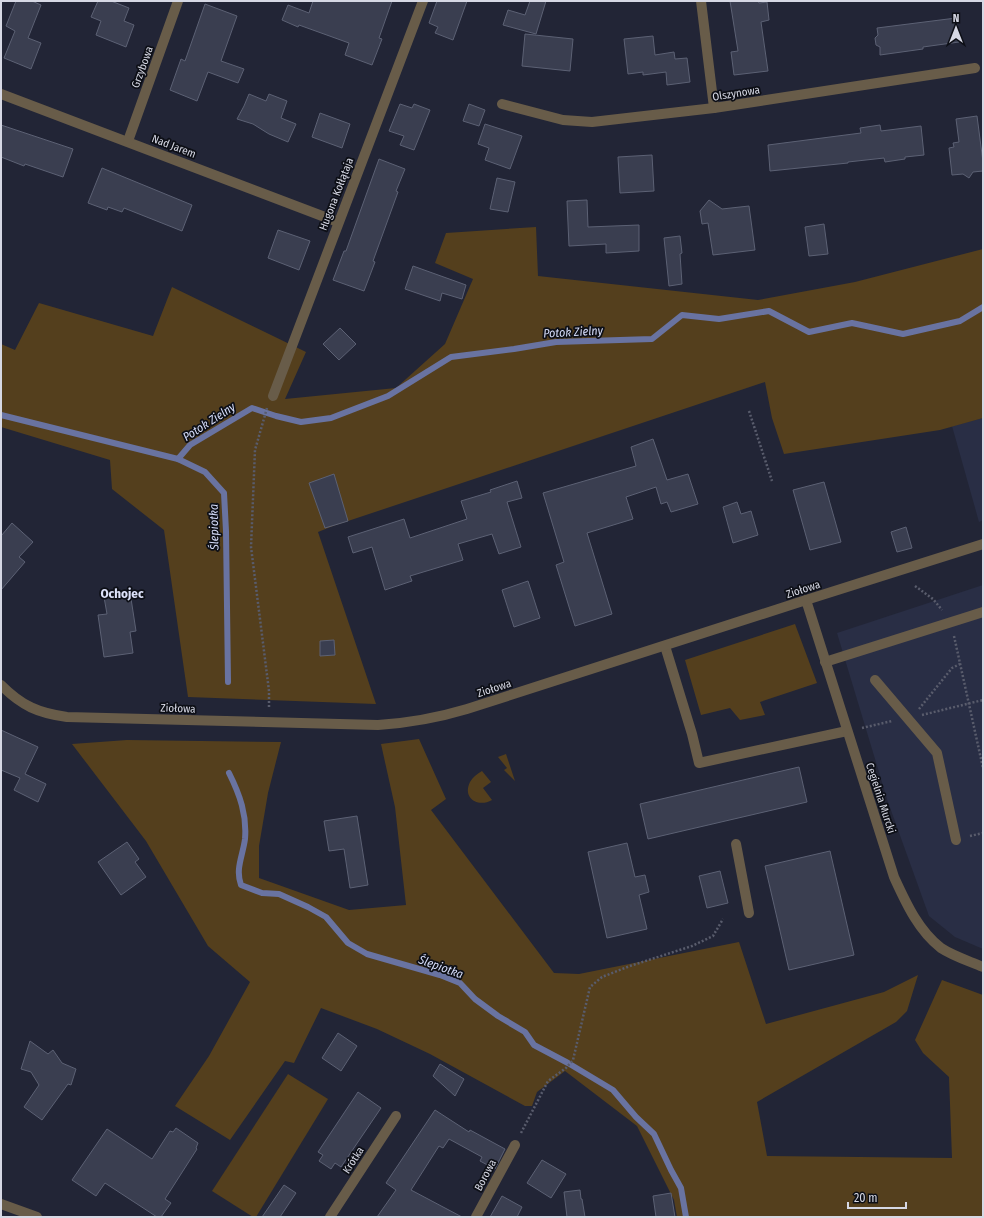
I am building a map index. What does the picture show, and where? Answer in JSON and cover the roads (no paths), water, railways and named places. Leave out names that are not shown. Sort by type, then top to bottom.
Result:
[{"type":"street","name":"Grzybowa","points":[[128,141],[178,1]]},
{"type":"street","name":"Hugona Kołłątaja","points":[[273,396],[423,1]]},
{"type":"street","points":[[701,1],[714,108]]},
{"type":"street","name":"Olszynowa","points":[[502,104],[563,120],[592,122],[714,108],[975,68]]},
{"type":"street","name":"Nad Jarem","points":[[1,94],[338,222]]},
{"type":"street","name":"Ziołowa","points":[[1,686],[11,695],[33,709],[67,717],[378,725],[412,722],[438,718],[983,544]]},
{"type":"street","name":"Cegielnia Murcki","points":[[806,600],[894,877],[908,908],[924,932],[941,947],[948,952],[983,967]]},
{"type":"street","points":[[825,662],[983,612]]},
{"type":"street","points":[[665,646],[692,734],[699,763],[847,731]]},
{"type":"street","points":[[875,680],[937,753],[956,840]]},
{"type":"street","points":[[736,844],[748,913]]},
{"type":"street","name":"Krótka","points":[[330,1217],[396,1116]]},
{"type":"street","name":"Borowa","points":[[476,1217],[515,1145]]},
{"type":"street","points":[[1,1204],[37,1217]]},
{"type":"waterway","name":"Potok Zielny","points":[[178,459],[190,445],[252,408],[301,422],[331,418],[388,396],[451,357],[556,342],[652,339],[682,315],[719,319],[769,311],[809,332],[852,323],[903,334],[960,321],[983,307]]},
{"type":"waterway","name":"Ślepiotka","points":[[1,415],[178,459],[205,472],[224,493],[228,682]]},
{"type":"waterway","name":"Ślepiotka","points":[[229,773],[242,805],[245,822],[245,839],[239,868],[239,879],[241,885],[262,893],[279,894],[308,907],[326,917],[348,943],[367,954],[440,975],[460,983],[475,999],[498,1016],[525,1032],[534,1045],[613,1090],[636,1117],[654,1134],[681,1188],[686,1217]]},
{"type":"district","name":"Ochojec","points":[[122,593]]}]
